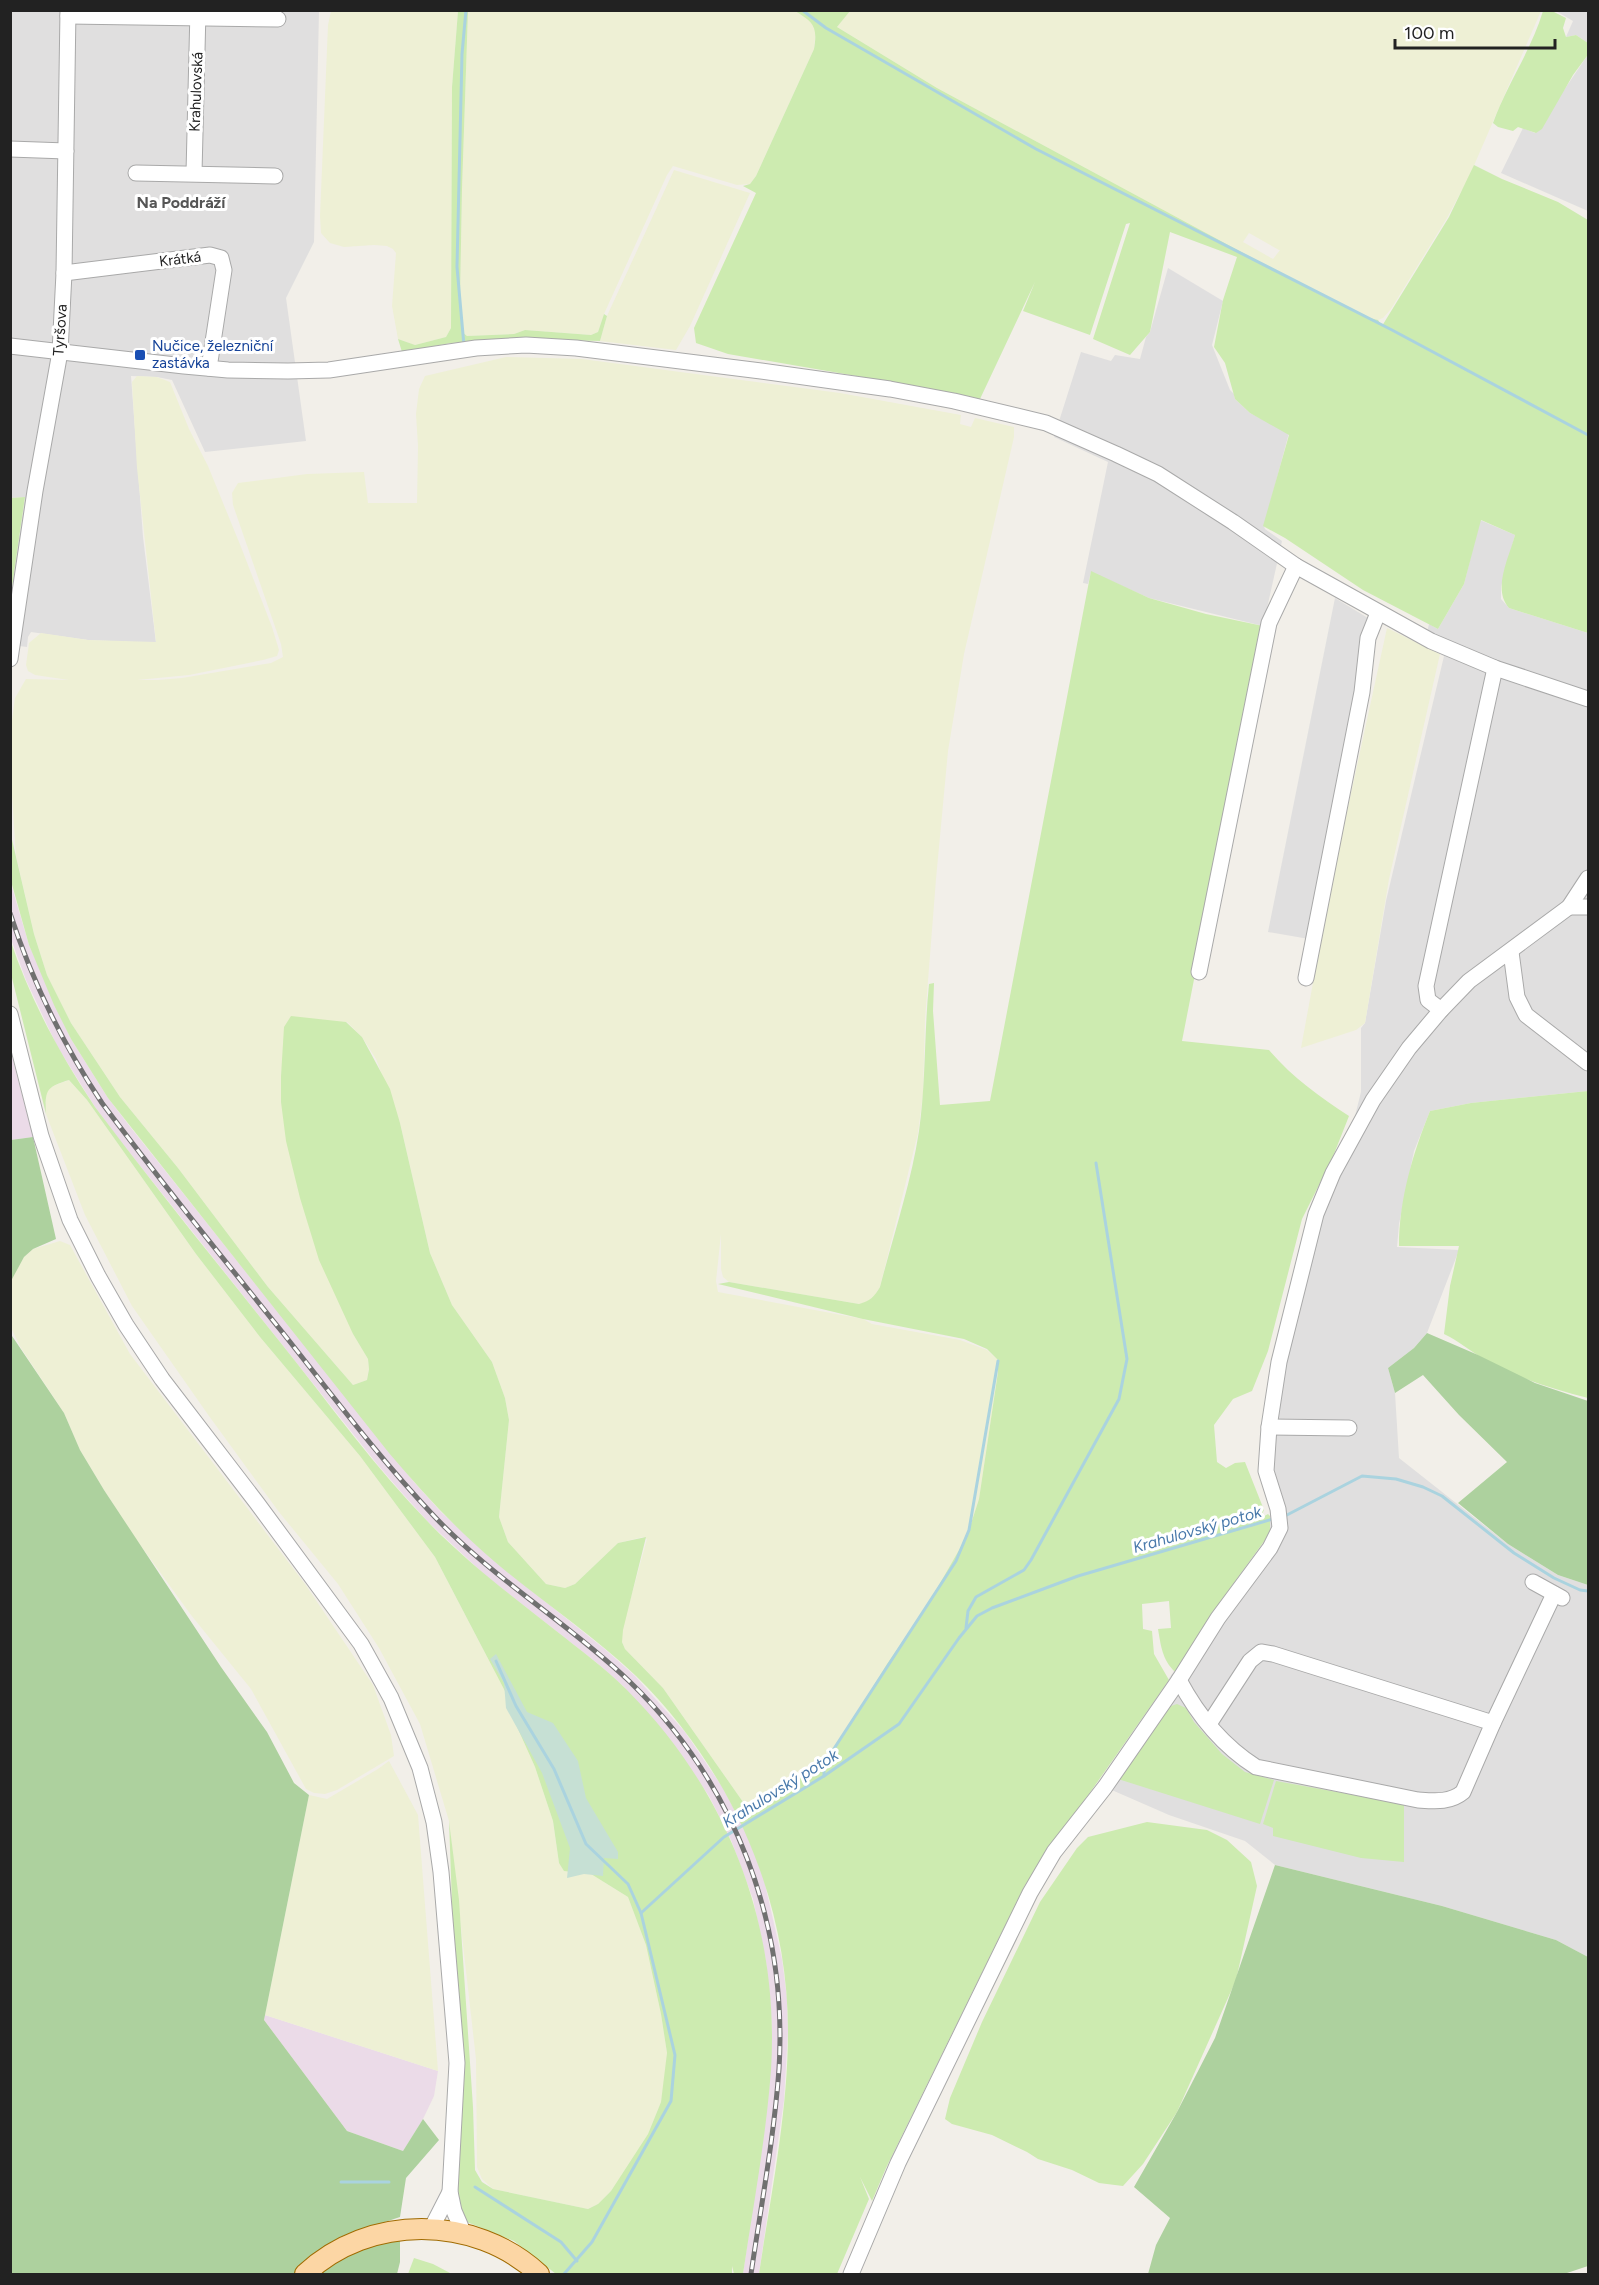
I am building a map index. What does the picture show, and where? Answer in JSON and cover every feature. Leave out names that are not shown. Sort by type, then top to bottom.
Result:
[{"type":"main road","points":[[305,2274],[333,2253],[372,2235],[423,2229],[464,2234],[495,2245],[509,2252],[539,2274]]},
{"type":"street","points":[[68,13],[198,14],[278,19]]},
{"type":"street","name":"Tyršova","points":[[12,652],[35,491],[60,352],[64,273],[68,13]]},
{"type":"street","name":"Krahulovská","points":[[194,173],[198,14]]},
{"type":"street","points":[[10,149],[66,151]]},
{"type":"street","points":[[136,173],[275,176]]},
{"type":"street","name":"Krátká","points":[[64,273],[210,255],[221,258],[224,270],[209,369]]},
{"type":"street","points":[[10,346],[209,369],[329,370],[476,348],[526,345],[576,348],[761,371],[954,401],[1046,423],[1116,454],[1158,474],[1296,566],[1431,641],[1495,668],[1588,699]]},
{"type":"street","points":[[1199,972],[1269,623],[1296,566]]},
{"type":"street","points":[[1306,978],[1362,692],[1368,638],[1378,613]]},
{"type":"street","points":[[1441,1010],[1428,1000],[1426,986],[1495,668]]},
{"type":"street","points":[[850,2274],[897,2163],[1030,1893],[1054,1852],[1105,1787],[1179,1680],[1218,1618],[1270,1548],[1280,1528],[1278,1509],[1266,1471],[1269,1427],[1280,1362],[1316,1214],[1334,1173],[1373,1100],[1409,1048],[1441,1010],[1469,981],[1569,907],[1588,878]]},
{"type":"street","points":[[1569,907],[1588,907]]},
{"type":"street","points":[[1511,952],[1515,968],[1517,997],[1526,1015],[1588,1063]]},
{"type":"street","points":[[10,1014],[41,1136],[70,1220],[98,1276],[126,1325],[162,1379],[361,1644],[391,1698],[420,1768],[434,1822],[441,1872],[457,2063],[450,2192],[454,2211],[464,2234]]},
{"type":"street","points":[[1269,1427],[1348,1428]]},
{"type":"street","points":[[1179,1680],[1191,1703],[1214,1731],[1241,1758],[1256,1767],[1418,1800],[1442,1801],[1456,1798],[1463,1792],[1493,1724],[1558,1596],[1533,1581]]},
{"type":"street","points":[[1209,1724],[1250,1661],[1261,1652],[1493,1724]]},
{"type":"street","points":[[423,2229],[450,2192]]},
{"type":"shaded area","points":[[11,11],[319,11],[314,242],[286,298],[306,441],[205,452],[172,380],[131,376],[143,537],[156,643],[88,640],[31,632],[27,647],[11,645],[11,594],[25,497],[11,498]]},
{"type":"shaded area","points":[[1556,11],[1588,11],[1588,43],[1576,35],[1566,37],[1573,21]]},
{"type":"shaded area","points":[[1588,48],[1588,211],[1501,173],[1523,128],[1535,133],[1587,56]]},
{"type":"shaded area","points":[[1168,268],[1223,301],[1212,345],[1230,390],[1235,399],[1250,413],[1289,433],[1264,526],[1282,541],[1263,626],[1149,598],[1091,572],[1088,584],[1083,583],[1108,462],[1054,437],[1081,352],[1111,361],[1115,355],[1140,359]]},
{"type":"shaded area","points":[[1480,520],[1515,535],[1501,587],[1501,599],[1509,608],[1588,633],[1588,1091],[1471,1103],[1430,1111],[1414,1151],[1399,1224],[1397,1247],[1459,1250],[1427,1333],[1414,1348],[1388,1368],[1395,1393],[1399,1458],[1508,1544],[1558,1575],[1588,1585],[1588,1957],[1556,1940],[1442,1906],[1275,1865],[1245,1841],[1169,1815],[1098,1784],[1223,1598],[1270,1533],[1270,1505],[1261,1471],[1315,1208],[1355,1116],[1361,1092],[1361,1028],[1365,1023],[1386,901],[1444,656],[1424,646],[1429,624],[1438,629],[1464,584]]},
{"type":"shaded area","points":[[1335,598],[1368,618],[1360,685],[1309,939],[1268,932]]},
{"type":"shaded area","points":[[10,881],[29,945],[71,1039],[108,1098],[131,1128],[414,1482],[441,1512],[497,1563],[635,1676],[685,1732],[723,1788],[762,1871],[782,1959],[787,1998],[788,2031],[784,2100],[759,2274],[743,2274],[768,2099],[772,2031],[770,1999],[766,1961],[753,1899],[731,1840],[709,1796],[672,1742],[624,1687],[486,1576],[429,1523],[402,1493],[118,1138],[95,1107],[57,1046],[26,980],[11,939]]},
{"type":"shaded area","points":[[10,1049],[33,1137],[11,1140],[10,1140]]},
{"type":"shaded area","points":[[265,2015],[438,2071],[434,2096],[403,2151],[347,2131],[264,2020]]},
{"type":"green space","points":[[795,10],[808,19],[816,29],[814,49],[756,176],[750,184],[737,185],[673,166],[604,314],[598,332],[591,335],[525,330],[514,334],[467,336],[462,332],[460,300],[462,189],[468,11]]},
{"type":"green space","points":[[850,10],[1541,11],[1469,177],[1447,218],[1391,309],[1378,320],[1366,317],[1323,296],[937,88],[837,27]],"holes":[[[1249,233],[1279,250],[1273,259],[1243,242]]]},
{"type":"green space","points":[[331,11],[458,11],[452,87],[451,328],[446,337],[415,345],[398,339],[392,306],[396,253],[393,249],[374,245],[344,247],[330,243],[321,233],[328,25]]},
{"type":"green space","points":[[458,11],[468,11],[462,189],[460,299],[462,332],[467,336],[514,334],[525,330],[591,335],[598,332],[604,314],[607,316],[600,341],[518,339],[451,343],[402,352],[398,339],[415,345],[446,337],[451,328],[452,87]]},
{"type":"green space","points":[[795,11],[850,11],[837,27],[937,88],[1323,296],[1366,317],[1378,320],[1382,326],[1449,217],[1474,165],[1558,202],[1588,220],[1588,633],[1509,608],[1504,600],[1502,583],[1515,535],[1481,520],[1464,584],[1438,629],[1363,590],[1263,526],[1289,435],[1250,413],[1235,399],[1225,363],[1214,347],[1223,300],[1237,257],[1170,232],[1150,332],[1130,355],[1093,339],[1130,223],[1126,224],[1090,335],[1023,311],[1035,282],[980,399],[728,354],[696,343],[694,328],[756,193],[743,186],[750,184],[756,176],[814,49],[813,26]]},
{"type":"green space","points":[[1543,11],[1552,11],[1566,18],[1563,28],[1566,37],[1576,35],[1588,43],[1587,56],[1573,75],[1542,129],[1536,133],[1518,127],[1513,131],[1498,127],[1493,123]]},
{"type":"green space","points":[[674,170],[750,193],[690,326],[676,350],[600,341],[607,316]]},
{"type":"green space","points":[[506,357],[582,359],[840,393],[961,415],[960,424],[971,427],[975,418],[1014,427],[1014,437],[964,654],[948,751],[925,1019],[923,1094],[918,1133],[880,1287],[873,1298],[859,1304],[729,1282],[723,1277],[721,1269],[721,1234],[716,1281],[718,1292],[863,1319],[872,1324],[960,1340],[987,1350],[998,1360],[998,1372],[979,1499],[967,1536],[927,1606],[887,1664],[837,1745],[815,1769],[758,1804],[743,1802],[663,1688],[625,1649],[622,1642],[622,1630],[647,1539],[643,1537],[618,1543],[575,1584],[565,1588],[546,1584],[508,1542],[499,1517],[509,1420],[505,1398],[492,1362],[452,1305],[430,1253],[400,1123],[376,1059],[362,1037],[347,1022],[284,1050],[281,1076],[353,1334],[368,1359],[367,1380],[353,1385],[268,1287],[178,1168],[120,1097],[71,1023],[47,975],[34,934],[16,856],[11,780],[12,720],[15,698],[26,679],[69,680],[35,675],[28,671],[26,665],[29,643],[41,633],[88,640],[156,642],[137,468],[132,382],[137,376],[157,377],[170,382],[241,547],[279,650],[277,656],[263,660],[189,675],[137,680],[158,680],[271,663],[283,657],[281,644],[233,505],[232,493],[238,483],[307,474],[364,472],[368,503],[417,503],[416,414],[419,389],[425,376]]},
{"type":"green space","points":[[25,497],[11,594],[11,498]]},
{"type":"green space","points":[[1091,571],[1149,598],[1206,614],[1263,626],[1182,1041],[1269,1050],[1307,1086],[1349,1116],[1332,1159],[1302,1219],[1268,1351],[1252,1391],[1233,1399],[1214,1425],[1217,1462],[1226,1468],[1235,1463],[1245,1462],[1264,1510],[1261,1516],[1247,1522],[1268,1514],[1270,1533],[1223,1598],[1175,1672],[1161,1647],[1158,1629],[1171,1628],[1169,1601],[1142,1604],[1143,1629],[1152,1631],[1154,1654],[1169,1680],[1025,1885],[872,2201],[860,2177],[869,2199],[837,2274],[759,2274],[785,2092],[788,2031],[785,1981],[778,1932],[765,1885],[748,1838],[726,1794],[700,1752],[670,1712],[636,1676],[481,1549],[414,1482],[108,1098],[71,1039],[29,945],[11,881],[10,831],[34,934],[47,975],[71,1023],[120,1097],[178,1168],[268,1287],[353,1385],[367,1380],[368,1359],[353,1334],[319,1260],[286,1141],[281,1102],[281,1076],[284,1027],[291,1016],[346,1022],[362,1037],[390,1089],[430,1253],[452,1305],[492,1362],[505,1398],[509,1420],[499,1517],[508,1542],[546,1584],[565,1588],[575,1584],[618,1543],[646,1537],[622,1642],[625,1649],[663,1688],[743,1802],[758,1804],[815,1769],[837,1745],[887,1664],[927,1606],[967,1536],[979,1499],[998,1360],[987,1349],[964,1339],[863,1319],[718,1284],[729,1282],[859,1304],[869,1300],[876,1293],[880,1287],[901,1210],[919,1131],[929,984],[934,983],[933,1011],[940,1105],[990,1101]]},
{"type":"green space","points":[[1387,628],[1440,654],[1389,879],[1365,1023],[1356,1030],[1301,1048],[1331,885]]},
{"type":"green space","points":[[10,939],[27,984],[47,1026],[95,1107],[371,1458],[410,1503],[460,1552],[626,1689],[662,1729],[693,1771],[719,1816],[740,1863],[756,1913],[766,1964],[772,2016],[769,2096],[743,2274],[734,2274],[732,2266],[732,2274],[556,2274],[514,2241],[457,2218],[456,2013],[449,1821],[459,1900],[475,2170],[482,2182],[493,2189],[588,2209],[598,2204],[611,2191],[648,2134],[661,2102],[667,2053],[646,1945],[628,1897],[591,1874],[564,1871],[559,1863],[553,1821],[507,1695],[435,1557],[360,1456],[260,1337],[196,1254],[87,1100],[69,1080],[48,1091],[46,1114],[11,974]]},
{"type":"green space","points":[[69,1080],[87,1100],[196,1254],[260,1337],[360,1456],[435,1557],[507,1695],[553,1821],[559,1863],[591,1874],[628,1897],[646,1945],[661,2014],[667,2053],[666,2073],[661,2102],[648,2134],[611,2191],[598,2204],[588,2209],[493,2189],[482,2179],[477,2167],[476,2059],[449,1821],[420,1724],[379,1648],[338,1584],[279,1512],[132,1306],[85,1215],[46,1114],[46,1093],[50,1087]]},
{"type":"green space","points":[[1588,1091],[1588,1398],[1548,1387],[1509,1372],[1444,1334],[1450,1286],[1459,1246],[1399,1246],[1404,1194],[1418,1143],[1430,1111],[1471,1103]]},
{"type":"green space","points":[[33,1137],[56,1239],[33,1249],[24,1257],[11,1281],[11,1140]]},
{"type":"green space","points":[[60,1241],[70,1245],[130,1354],[305,1584],[373,1685],[391,1735],[394,1756],[337,1790],[325,1794],[314,1793],[306,1789],[251,1689],[191,1615],[136,1539],[80,1450],[64,1413],[21,1348],[11,1328],[13,1275],[24,1257],[33,1249]]},
{"type":"green space","points":[[10,1333],[64,1413],[80,1450],[104,1490],[221,1667],[267,1732],[294,1783],[309,1795],[264,2020],[347,2131],[403,2151],[423,2119],[439,2140],[406,2178],[400,2217],[340,2237],[298,2274],[11,2274]]},
{"type":"green space","points":[[1427,1333],[1535,1383],[1588,1401],[1588,1585],[1558,1575],[1508,1544],[1458,1503],[1507,1462],[1459,1415],[1423,1375],[1395,1393],[1388,1368],[1414,1348]]},
{"type":"green space","points":[[496,1654],[527,1712],[553,1723],[578,1761],[586,1798],[618,1852],[618,1859],[604,1858],[603,1876],[584,1874],[567,1878],[570,1848],[542,1773],[506,1708],[504,1683],[490,1659]]},
{"type":"green space","points":[[1177,1704],[1186,1708],[1194,1722],[1222,1754],[1245,1772],[1274,1780],[1260,1824],[1118,1779],[1168,1707]]},
{"type":"green space","points":[[389,1761],[418,1815],[438,2071],[265,2015],[309,1795],[327,1799]]},
{"type":"green space","points":[[1276,1781],[1404,1804],[1404,1862],[1361,1858],[1273,1836],[1273,1828],[1263,1824]]},
{"type":"green space","points":[[1147,1822],[1207,1830],[1227,1840],[1251,1862],[1257,1886],[1236,1980],[1177,2112],[1143,2164],[1123,2186],[1099,2183],[1072,2170],[1038,2159],[992,2135],[952,2124],[945,2119],[950,2098],[982,2022],[1040,1902],[1077,1848],[1088,1837]]},
{"type":"green space","points":[[1275,1865],[1442,1906],[1556,1940],[1588,1957],[1588,2266],[1564,2274],[1148,2274],[1156,2245],[1170,2218],[1134,2187],[1177,2112],[1215,2038]]},
{"type":"green space","points":[[400,2234],[400,2262],[397,2274],[316,2274],[363,2242]]},
{"type":"green space","points":[[414,2258],[433,2264],[452,2274],[408,2274]]},
{"type":"waterway","points":[[464,346],[457,267],[462,54],[466,10]]},
{"type":"waterway","points":[[802,10],[826,28],[1036,149],[1392,330],[1588,435]]},
{"type":"waterway","points":[[966,1628],[968,1611],[976,1597],[1024,1570],[1031,1560],[1119,1399],[1127,1359],[1096,1163]]},
{"type":"waterway","points":[[824,1776],[824,1764],[956,1561],[969,1530],[998,1361]]},
{"type":"waterway","name":"Krahulovský potok","points":[[1285,1516],[1362,1476],[1396,1479],[1423,1487],[1442,1496],[1514,1553],[1554,1578],[1580,1590],[1588,1591]]},
{"type":"waterway","name":"Krahulovský potok","points":[[564,2274],[592,2242],[671,2101],[675,2055],[641,1913],[724,1837],[824,1776],[899,1724],[977,1616],[992,1608],[1078,1576],[1273,1519]]},
{"type":"waterway","points":[[496,1661],[516,1706],[554,1769],[586,1844],[628,1884],[641,1913]]},
{"type":"waterway","points":[[341,2182],[389,2182]]},
{"type":"waterway","points":[[475,2187],[561,2242],[577,2261]]},
{"type":"railway","points":[[10,913],[49,1011],[102,1103],[356,1426],[413,1493],[456,1538],[629,1681],[666,1721],[698,1764],[725,1810],[747,1859],[763,1909],[774,1961],[779,2015],[777,2095],[751,2274]]},
{"type":"place","name":"Nučice, železniční zastávka","points":[[140,355]]},
{"type":"district","name":"Na Poddráží","points":[[181,202]]}]
